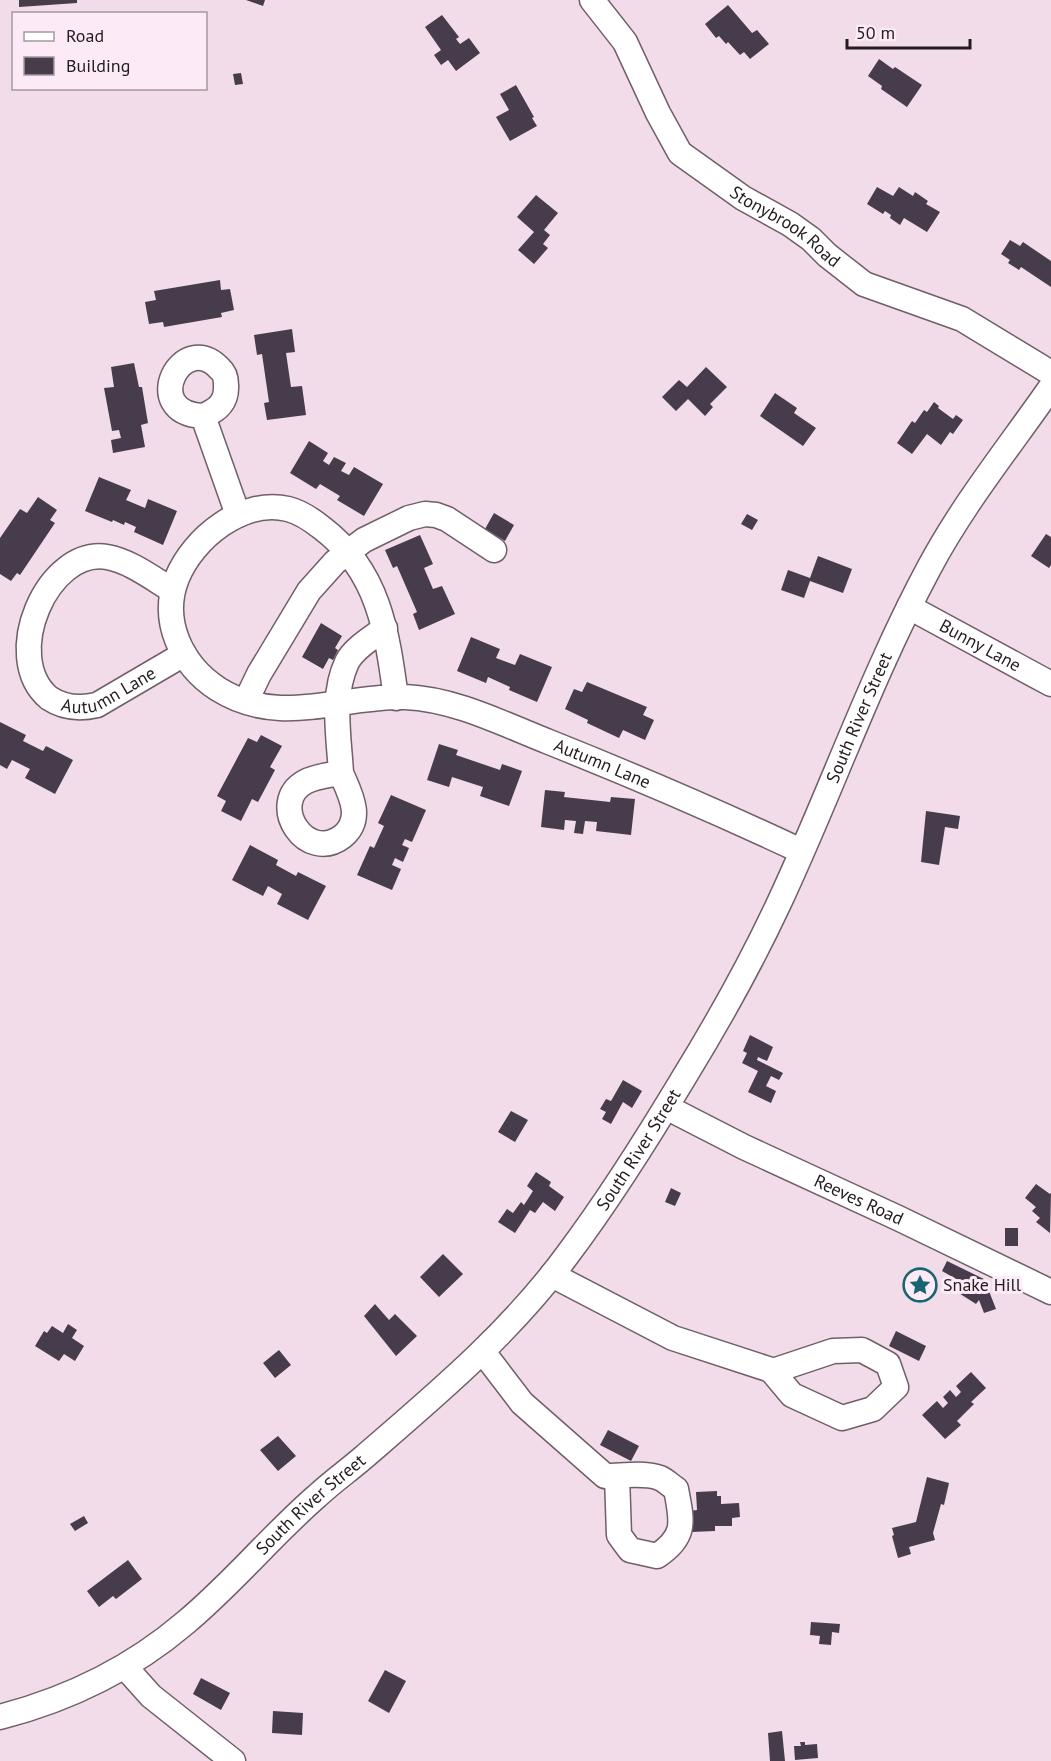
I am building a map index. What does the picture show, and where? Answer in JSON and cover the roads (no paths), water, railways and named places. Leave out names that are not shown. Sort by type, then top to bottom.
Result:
[{"type":"street","name":"Stonybrook Road","points":[[592,0],[625,42],[658,113],[680,153],[742,198],[790,224],[864,284],[962,319],[1051,373]]},
{"type":"street","name":"South River Street","points":[[0,1717],[74,1693],[125,1667],[159,1645],[187,1622],[317,1496],[364,1458],[483,1352],[552,1275],[630,1167],[712,1032],[759,945],[880,666],[932,562],[1051,387]]},
{"type":"street","points":[[203,416],[238,515]]},
{"type":"street","name":"Autumn Lane","points":[[396,698],[385,628],[373,592],[361,571],[346,553],[325,530],[308,518],[290,509],[256,508],[221,525],[186,559],[172,590],[171,619],[176,638],[184,654],[204,678],[219,690],[246,701],[280,708],[309,709],[396,698],[448,704],[487,717],[695,801],[801,851]]},
{"type":"street","points":[[246,701],[259,674],[309,591],[346,553],[364,540],[390,525],[425,514],[447,519],[494,550]]},
{"type":"street","name":"Autumn Lane","points":[[172,590],[119,560],[106,556],[93,556],[79,560],[47,586],[33,609],[25,628],[24,663],[36,689],[52,700],[69,707],[82,709],[97,705],[184,654]]},
{"type":"street","name":"Bunny Lane","points":[[909,607],[1051,684]]},
{"type":"street","points":[[341,772],[337,705],[347,661],[385,628]]},
{"type":"street","name":"Reeves Road","points":[[666,1107],[744,1147],[1051,1292]]},
{"type":"street","points":[[552,1275],[673,1338],[773,1371]]},
{"type":"street","points":[[483,1352],[522,1403],[605,1476],[617,1476]]},
{"type":"street","points":[[125,1667],[151,1696],[233,1761]]},
{"type":"place","name":"Snake Hill","points":[[920,1285]]}]
